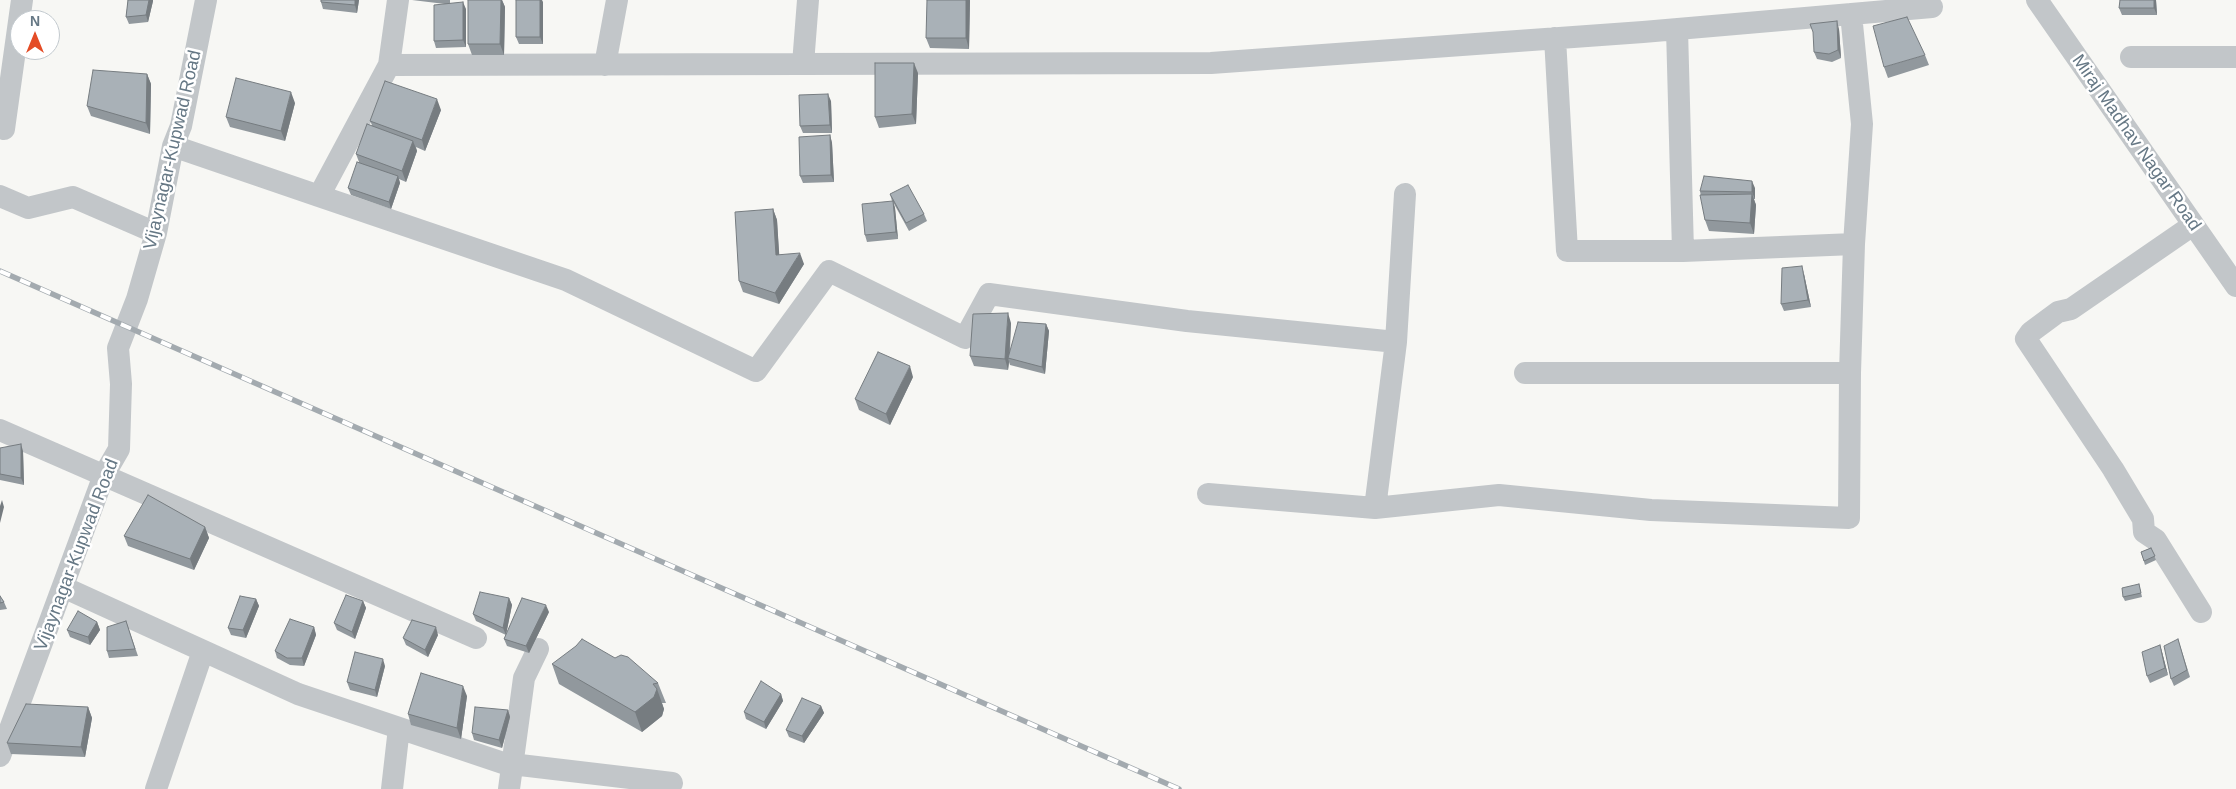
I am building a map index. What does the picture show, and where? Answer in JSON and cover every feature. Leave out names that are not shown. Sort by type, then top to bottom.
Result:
[{"type":"street","points":[[4,129],[22,0]]},
{"type":"street","name":"Vijaynagar-Kupwad Road","points":[[0,756],[104,475],[119,449],[121,384],[118,348],[138,299],[156,234],[173,146],[181,126],[206,0]]},
{"type":"street","points":[[319,196],[389,66],[398,0]]},
{"type":"street","points":[[605,65],[617,0]]},
{"type":"street","points":[[803,64],[808,0]]},
{"type":"street","name":"Miraj Madhav Nagar Road","points":[[2036,0],[2236,286]]},
{"type":"street","points":[[389,66],[1212,63],[1677,29],[1777,10],[1851,14],[1932,7]]},
{"type":"street","points":[[1208,494],[1375,508],[1499,495],[1651,510],[1849,518],[1850,374],[1854,244],[1862,124],[1851,14]]},
{"type":"street","points":[[1677,29],[1682,251]]},
{"type":"street","points":[[1555,38],[1567,250],[1682,251],[1854,244]]},
{"type":"street","points":[[2131,57],[2236,57]]},
{"type":"street","points":[[173,146],[566,280],[756,371],[829,271],[965,338],[989,294],[1187,321],[1396,342]]},
{"type":"street","points":[[1375,508],[1396,342],[1405,194]]},
{"type":"street","points":[[0,196],[28,208],[73,196],[156,234]]},
{"type":"street","points":[[2193,224],[2071,309],[2058,312],[2030,332],[2026,339],[2113,468],[2143,519],[2144,532],[2156,540],[2201,612]]},
{"type":"street","points":[[1525,373],[1850,374]]},
{"type":"street","points":[[0,430],[476,638]]},
{"type":"street","points":[[63,587],[298,694],[503,763],[672,783]]},
{"type":"street","points":[[509,789],[524,678],[538,649]]},
{"type":"street","points":[[156,789],[203,651]]},
{"type":"street","points":[[392,789],[399,728]]},
{"type":"building","points":[[128,0],[149,0],[146,15],[126,17]]},
{"type":"building","points":[[321,0],[355,0],[355,5],[321,2]]},
{"type":"building","points":[[468,0],[501,0],[500,44],[468,44]]},
{"type":"building","points":[[516,0],[540,0],[540,37],[516,37]]},
{"type":"building","points":[[927,0],[966,0],[966,38],[926,38]]},
{"type":"building","points":[[2120,0],[2154,0],[2154,8],[2119,8]]},
{"type":"building","points":[[463,2],[463,40],[434,41],[434,5]]},
{"type":"building","points":[[1907,17],[1925,55],[1884,67],[1873,26]]},
{"type":"building","points":[[1837,21],[1838,50],[1829,54],[1814,52],[1813,32],[1810,24]]},
{"type":"building","points":[[875,63],[914,63],[912,114],[875,117]]},
{"type":"building","points":[[93,70],[147,74],[146,123],[87,106]]},
{"type":"building","points":[[236,78],[291,92],[281,131],[226,117]]},
{"type":"building","points":[[385,81],[437,99],[422,140],[370,121]]},
{"type":"building","points":[[828,94],[830,125],[800,126],[799,95]]},
{"type":"building","points":[[367,124],[413,141],[402,171],[356,154]]},
{"type":"building","points":[[830,135],[831,175],[800,176],[799,137]]},
{"type":"building","points":[[357,162],[398,176],[389,202],[348,188]]},
{"type":"building","points":[[1704,176],[1752,181],[1752,192],[1700,191]]},
{"type":"building","points":[[908,185],[924,214],[906,223],[890,194]]},
{"type":"building","points":[[1752,194],[1750,223],[1705,220],[1700,195]]},
{"type":"building","points":[[893,201],[896,232],[865,235],[862,204]]},
{"type":"building","points":[[773,209],[776,255],[800,253],[775,293],[739,281],[735,212]]},
{"type":"building","points":[[1802,266],[1808,300],[1781,304],[1782,268]]},
{"type":"building","points":[[1008,313],[1005,359],[970,356],[973,314]]},
{"type":"building","points":[[1018,322],[1046,324],[1042,367],[1008,358]]},
{"type":"building","points":[[878,352],[910,366],[886,414],[855,399]]},
{"type":"building","points":[[21,444],[21,478],[0,474],[0,448]]},
{"type":"building","points":[[148,495],[205,527],[190,559],[124,536]]},
{"type":"building","points":[[2151,548],[2155,556],[2144,561],[2141,552]]},
{"type":"building","points":[[2139,584],[2141,593],[2123,597],[2122,588]]},
{"type":"building","points":[[480,592],[509,598],[503,628],[473,614]]},
{"type":"building","points":[[346,595],[363,601],[352,632],[334,623]]},
{"type":"building","points":[[240,596],[256,599],[243,630],[228,628]]},
{"type":"building","points":[[522,598],[546,605],[526,646],[504,639]]},
{"type":"building","points":[[78,611],[97,622],[88,637],[67,630]]},
{"type":"building","points":[[290,619],[314,627],[302,658],[287,658],[275,651]]},
{"type":"building","points":[[412,620],[436,627],[425,650],[403,638]]},
{"type":"building","points":[[126,621],[135,649],[107,651],[107,627]]},
{"type":"building","points":[[582,639],[615,658],[621,655],[628,657],[658,683],[653,684],[657,689],[654,697],[635,712],[552,664],[576,646]]},
{"type":"building","points":[[2178,639],[2187,670],[2171,679],[2164,646]]},
{"type":"building","points":[[2160,645],[2165,668],[2147,676],[2142,652]]},
{"type":"building","points":[[355,652],[383,659],[375,690],[347,682]]},
{"type":"building","points":[[421,673],[463,686],[457,728],[408,714]]},
{"type":"building","points":[[761,681],[781,694],[764,722],[744,712]]},
{"type":"building","points":[[802,698],[821,706],[802,736],[786,730]]},
{"type":"building","points":[[26,704],[88,707],[81,747],[7,743]]},
{"type":"building","points":[[475,707],[508,710],[499,740],[472,733]]},
{"type":"railway","points":[[0,271],[1179,789]]}]
